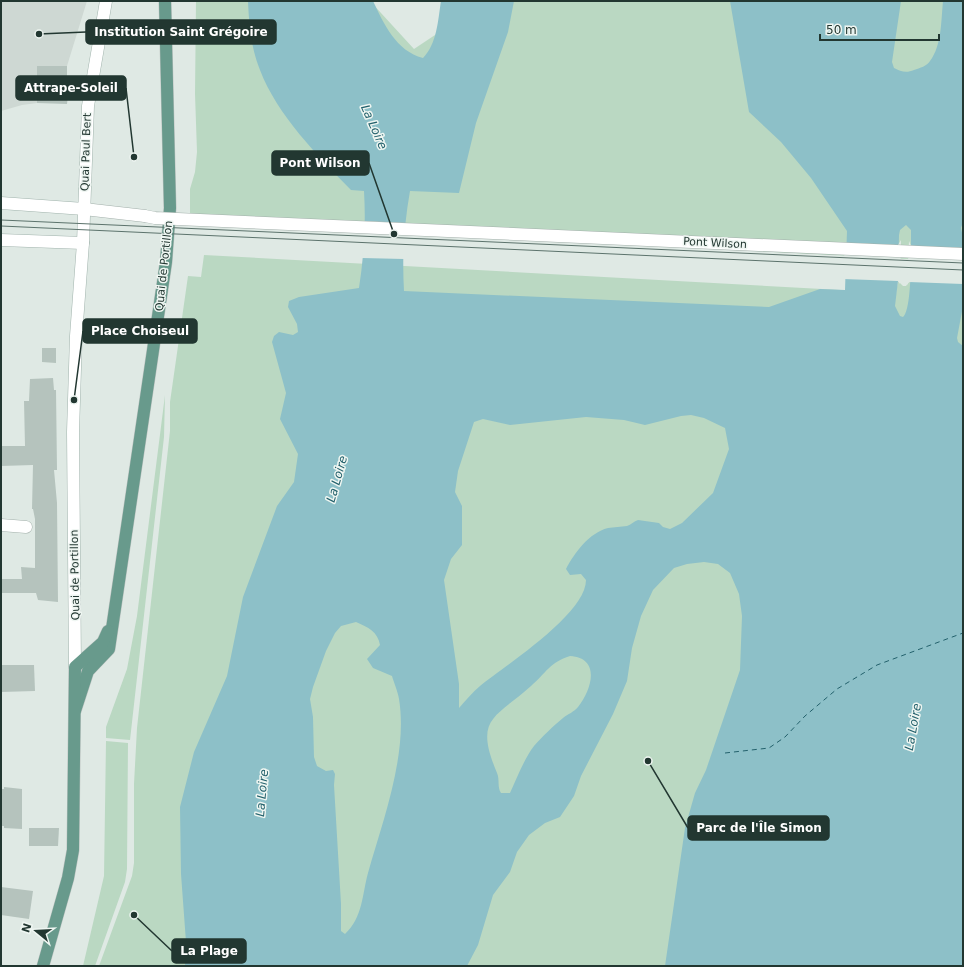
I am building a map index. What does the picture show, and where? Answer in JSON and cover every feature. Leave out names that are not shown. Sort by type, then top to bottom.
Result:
[{"type":"main road","name":"Quai de Portillon","points":[[75,711],[88,671],[109,649],[166,262],[170,208],[165,1]]},
{"type":"main road","name":"Quai de Portillon","points":[[43,966],[71,866],[74,833],[75,667],[103,642],[112,623]]},
{"type":"street","name":"Quai Paul Bert","points":[[83,243],[88,106],[106,1]]},
{"type":"street","name":"Pont Wilson","points":[[1,203],[84,209],[171,218],[963,254]]},
{"type":"street","points":[[1,240],[83,243]]},
{"type":"street","name":"Quai de Portillon","points":[[75,667],[74,405],[78,291],[83,243]]},
{"type":"street","points":[[1,525],[26,527]]},
{"type":"shaded area","points":[[1,1],[87,1],[67,66],[67,77],[37,88],[37,103],[22,105],[1,111]]},
{"type":"green space","points":[[196,1],[370,1],[414,49],[447,27],[452,1],[963,1],[963,262],[203,222],[190,214],[190,189],[195,172],[197,152],[195,94]]},
{"type":"green space","name":"La Loire","points":[[204,255],[896,293],[898,281],[903,286],[906,286],[909,282],[963,296],[963,966],[99,966],[132,876],[134,863],[134,784],[137,728],[170,431],[170,402],[188,276],[201,277]]},
{"type":"green space","points":[[165,395],[164,437],[130,740],[106,738],[106,727],[127,669],[137,616]]},
{"type":"green space","points":[[106,741],[128,743],[127,869],[125,882],[95,966],[83,966],[104,876]]},
{"type":"water","name":"La Loire","points":[[248,1],[373,1],[392,36],[398,43],[405,49],[423,58],[428,52],[434,39],[438,24],[441,1],[514,1],[508,32],[476,123],[459,193],[410,191],[404,241],[404,291],[769,307],[820,289],[845,290],[847,231],[811,178],[781,142],[749,112],[730,1],[901,1],[892,62],[894,68],[906,72],[925,66],[934,55],[939,40],[943,1],[963,1],[963,222],[961,228],[963,237],[963,306],[957,338],[958,342],[963,346],[963,966],[665,966],[685,828],[695,793],[706,770],[740,670],[742,616],[739,594],[730,573],[718,564],[704,562],[687,564],[674,568],[653,590],[641,616],[632,648],[627,681],[613,714],[581,776],[574,796],[560,817],[545,823],[529,835],[517,852],[510,872],[493,895],[478,945],[467,966],[185,966],[186,942],[181,874],[180,807],[194,752],[227,676],[243,597],[277,506],[294,482],[298,454],[280,419],[286,393],[272,342],[274,336],[279,332],[293,335],[298,332],[297,324],[288,307],[289,301],[299,297],[359,288],[364,240],[364,191],[351,190],[312,149],[277,103],[267,87],[254,53]],"holes":[[[906,225],[911,230],[911,266],[908,304],[903,317],[900,316],[895,306],[898,281],[900,230]],[[691,415],[704,418],[725,428],[729,449],[713,493],[682,523],[670,529],[663,527],[659,523],[638,520],[627,526],[601,530],[583,544],[566,569],[570,575],[581,574],[586,580],[583,593],[573,608],[543,638],[480,686],[459,708],[459,684],[444,580],[451,559],[462,545],[462,506],[455,492],[458,471],[474,422],[483,419],[510,425],[586,417],[624,420],[645,425]],[[356,622],[375,633],[380,645],[367,659],[373,668],[392,676],[398,696],[401,720],[397,764],[387,809],[368,873],[359,913],[345,934],[341,931],[341,904],[334,785],[335,774],[333,770],[326,771],[317,766],[314,757],[313,717],[310,699],[326,651],[335,633],[341,626]],[[570,656],[580,658],[586,662],[590,668],[591,676],[587,692],[576,709],[555,724],[530,751],[510,793],[501,793],[498,776],[490,755],[487,741],[488,730],[492,721],[549,668],[563,658]]]},
{"type":"pier","points":[[363,221],[406,223],[404,259],[362,258]]},
{"type":"pier","points":[[901,240],[900,284],[898,281],[843,279],[845,243],[898,245]]},
{"type":"pier","points":[[909,241],[911,246],[963,248],[963,284],[909,282],[907,285]]},
{"type":"building","points":[[37,66],[67,66],[67,77],[70,77],[67,104],[37,103]]},
{"type":"building","points":[[42,348],[56,348],[56,363],[42,362]]},
{"type":"building","points":[[53,378],[54,390],[56,390],[57,470],[54,470],[57,503],[58,602],[38,600],[36,593],[1,593],[1,579],[22,579],[21,567],[35,568],[35,519],[32,509],[33,465],[1,466],[1,446],[25,446],[24,401],[29,401],[30,379]]},
{"type":"building","points":[[1,665],[34,665],[35,691],[1,692]]},
{"type":"building","points":[[4,787],[22,789],[22,829],[4,828],[4,826],[1,826],[1,789],[4,789]]},
{"type":"building","points":[[29,828],[59,828],[58,846],[29,846]]},
{"type":"building","points":[[1,887],[33,891],[29,919],[1,915]]},
{"type":"ferry route","points":[[725,753],[769,748],[785,737],[805,716],[837,689],[877,665],[963,633]]},
{"type":"tram line","points":[[1,220],[963,263]]},
{"type":"tram line","points":[[1,226],[963,270]]},
{"type":"place","name":"Institution Saint Grégoire","points":[[39,34]]},
{"type":"place","name":"Attrape-Soleil","points":[[134,157]]},
{"type":"place","name":"Pont Wilson","points":[[394,234]]},
{"type":"place","name":"Place Choiseul","points":[[74,400]]},
{"type":"place","name":"Parc de l'Île Simon","points":[[648,761]]},
{"type":"place","name":"La Plage","points":[[134,915]]}]
